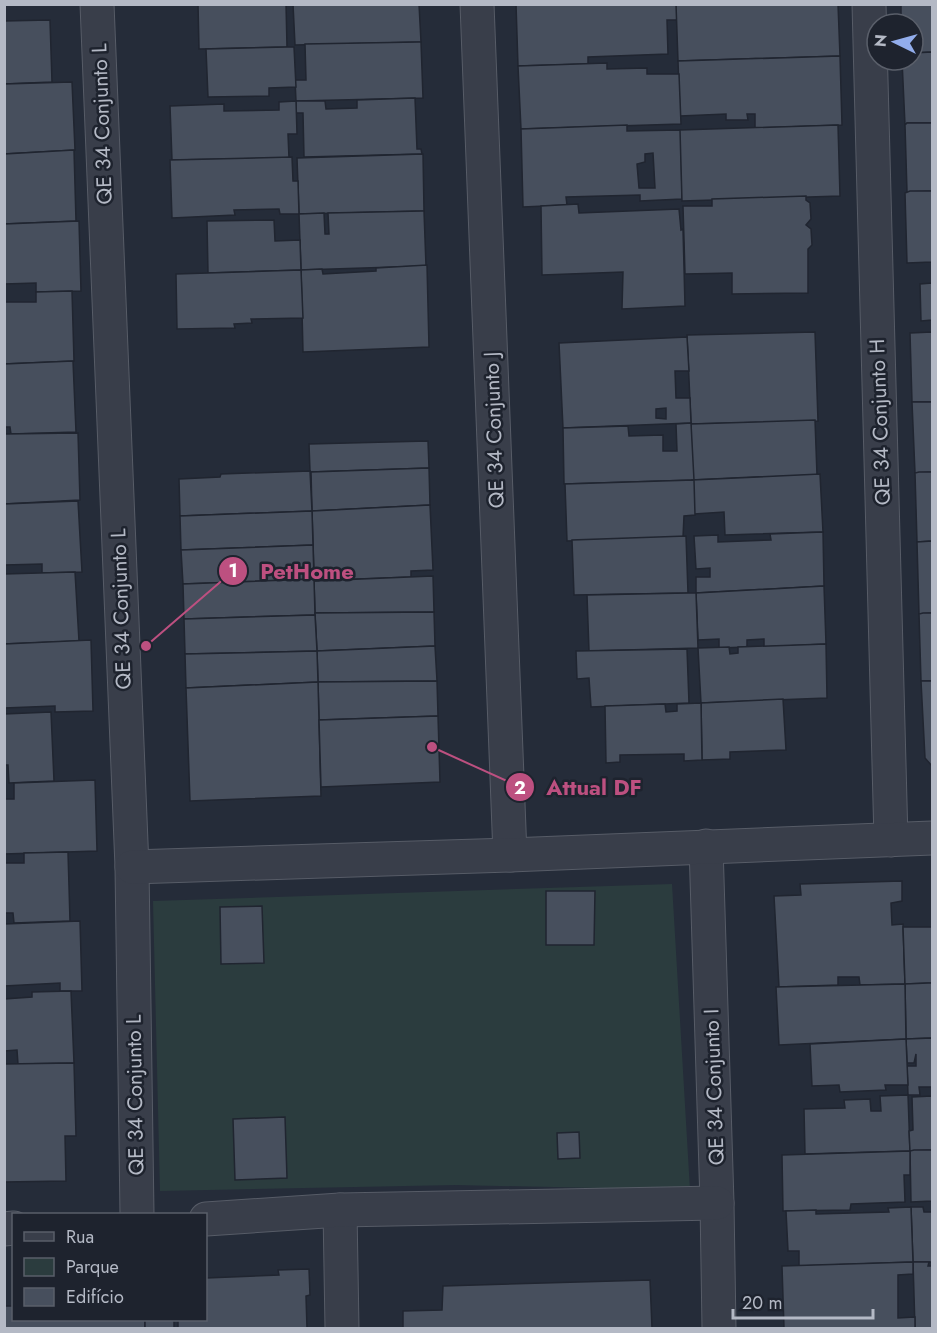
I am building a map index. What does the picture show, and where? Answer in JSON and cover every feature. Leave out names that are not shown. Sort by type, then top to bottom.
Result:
[{"type":"street","name":"QE 34 Conjunto L","points":[[97,4],[132,867],[137,1213]]},
{"type":"street","name":"QE 34 Conjunto J","points":[[477,4],[510,855]]},
{"type":"street","name":"QE 34 Conjunto H","points":[[869,4],[891,840]]},
{"type":"street","points":[[132,867],[933,838]]},
{"type":"street","name":"QE 34 Conjunto I","points":[[706,846],[719,1329]]},
{"type":"street","points":[[207,1219],[340,1210],[717,1203]]},
{"type":"street","points":[[340,1210],[342,1329]]},
{"type":"green space","points":[[672,884],[690,1190],[456,1185],[160,1191],[153,901]]},
{"type":"building","points":[[198,4],[286,4],[287,47],[199,49]]},
{"type":"building","points":[[293,4],[419,4],[421,42],[295,45]]},
{"type":"building","points":[[516,4],[677,4],[677,20],[667,20],[668,54],[588,57],[588,64],[518,66]]},
{"type":"building","points":[[676,4],[838,4],[840,56],[678,61]]},
{"type":"building","points":[[901,4],[932,4],[932,52],[925,52],[925,12],[901,12]]},
{"type":"building","points":[[50,20],[52,82],[4,84],[4,21]]},
{"type":"building","points":[[421,42],[423,98],[296,101],[295,80],[306,80],[305,44]]},
{"type":"building","points":[[294,47],[296,87],[269,88],[269,96],[208,97],[206,49]]},
{"type":"building","points":[[925,52],[932,52],[932,123],[907,123],[905,125],[903,72],[925,72]]},
{"type":"building","points":[[840,56],[842,125],[755,128],[755,114],[747,114],[748,120],[726,120],[726,114],[680,116],[678,61]]},
{"type":"building","points":[[607,63],[607,69],[647,68],[647,74],[679,74],[681,124],[521,129],[518,66]]},
{"type":"building","points":[[72,82],[75,150],[4,154],[4,84]]},
{"type":"building","points":[[415,98],[417,149],[421,149],[422,154],[304,157],[303,113],[296,113],[296,101],[325,101],[326,109],[357,108],[357,100]]},
{"type":"building","points":[[296,101],[297,134],[288,134],[289,158],[172,160],[170,106],[224,104],[224,111],[279,110],[279,102]]},
{"type":"building","points":[[907,123],[932,123],[932,191],[907,192],[905,125]]},
{"type":"building","points":[[627,125],[627,131],[681,130],[682,199],[640,201],[640,195],[566,197],[567,205],[523,207],[521,129]],"holes":[[[653,153],[655,188],[639,188],[637,164],[645,162],[645,154]]]},
{"type":"building","points":[[838,125],[840,196],[682,201],[680,130]]},
{"type":"building","points":[[74,150],[76,221],[4,224],[4,154]]},
{"type":"building","points":[[423,154],[424,211],[299,214],[297,158]]},
{"type":"building","points":[[292,157],[293,181],[298,181],[299,214],[280,214],[279,209],[234,210],[235,215],[172,218],[170,160]]},
{"type":"building","points":[[932,191],[932,262],[907,263],[905,193]]},
{"type":"building","points":[[806,196],[806,200],[810,203],[811,219],[806,225],[811,229],[812,245],[808,249],[808,293],[732,294],[732,273],[685,274],[683,206],[712,206],[712,199]]},
{"type":"building","points":[[578,204],[579,213],[679,209],[681,230],[683,229],[685,306],[622,309],[623,272],[542,275],[541,206]]},
{"type":"building","points":[[424,211],[426,266],[301,270],[299,214],[324,213],[325,234],[329,234],[328,213]]},
{"type":"building","points":[[274,220],[275,241],[300,240],[301,270],[208,273],[207,221]]},
{"type":"building","points":[[79,221],[81,291],[36,292],[36,283],[4,284],[4,224]]},
{"type":"building","points":[[427,265],[429,347],[303,352],[301,270],[322,269],[323,274]]},
{"type":"building","points":[[301,270],[303,318],[251,319],[252,323],[234,324],[235,328],[177,329],[176,274]]},
{"type":"building","points":[[932,283],[932,320],[921,321],[920,284]]},
{"type":"building","points":[[72,291],[74,361],[4,364],[4,302],[36,302],[36,292]]},
{"type":"building","points":[[815,332],[818,421],[691,424],[687,335]]},
{"type":"building","points":[[932,332],[932,402],[912,402],[910,333]]},
{"type":"building","points":[[687,337],[689,371],[675,371],[676,398],[690,398],[691,423],[563,428],[559,343]],"holes":[[[666,408],[666,419],[656,418],[656,409]]]},
{"type":"building","points":[[73,361],[76,432],[11,434],[10,427],[4,427],[4,364]]},
{"type":"building","points":[[912,402],[932,402],[932,472],[915,473]]},
{"type":"building","points":[[815,420],[817,475],[692,480],[691,424]]},
{"type":"building","points":[[691,423],[694,480],[564,484],[563,428],[628,426],[629,436],[663,435],[663,451],[677,451],[676,424]]},
{"type":"building","points":[[78,433],[80,500],[4,504],[4,434]]},
{"type":"building","points":[[428,441],[429,468],[310,471],[309,444]]},
{"type":"building","points":[[429,468],[430,505],[312,511],[311,472]]},
{"type":"building","points":[[310,471],[312,511],[180,516],[179,479],[220,477],[221,474]]},
{"type":"building","points":[[932,472],[932,541],[917,542],[915,473]]},
{"type":"building","points":[[820,474],[823,532],[725,535],[724,512],[694,514],[692,480]]},
{"type":"building","points":[[694,480],[695,515],[684,516],[683,537],[567,541],[565,484]]},
{"type":"building","points":[[78,501],[82,572],[42,573],[42,564],[4,565],[4,504]]},
{"type":"building","points":[[430,505],[433,570],[411,571],[411,577],[331,580],[331,573],[314,573],[312,511]]},
{"type":"building","points":[[312,511],[313,545],[181,550],[180,516]]},
{"type":"building","points":[[823,532],[824,586],[696,593],[696,577],[710,577],[710,568],[696,569],[694,536],[718,535],[718,542],[771,540],[770,534]]},
{"type":"building","points":[[686,536],[688,593],[574,595],[572,540]]},
{"type":"building","points":[[932,541],[932,613],[919,614],[917,542]]},
{"type":"building","points":[[313,545],[314,579],[183,584],[181,550]]},
{"type":"building","points":[[75,572],[79,641],[4,644],[4,574]]},
{"type":"building","points":[[433,576],[434,612],[315,613],[314,581]]},
{"type":"building","points":[[314,579],[315,615],[184,619],[183,584]]},
{"type":"building","points":[[824,586],[826,644],[764,647],[764,639],[747,640],[747,647],[719,648],[719,639],[698,640],[696,593]]},
{"type":"building","points":[[696,593],[698,648],[589,651],[587,595]]},
{"type":"building","points":[[434,612],[435,646],[317,651],[315,613]]},
{"type":"building","points":[[932,613],[932,681],[921,681],[919,614]]},
{"type":"building","points":[[315,615],[317,651],[185,654],[184,619]]},
{"type":"building","points":[[91,640],[93,711],[55,712],[55,706],[4,708],[4,644]]},
{"type":"building","points":[[826,644],[827,698],[701,703],[698,648],[729,647],[730,654],[738,653],[738,647]]},
{"type":"building","points":[[435,646],[437,681],[318,682],[317,651]]},
{"type":"building","points":[[687,649],[689,703],[591,707],[589,678],[577,679],[576,651]]},
{"type":"building","points":[[317,651],[318,682],[186,688],[185,654]]},
{"type":"building","points":[[437,681],[438,716],[319,720],[318,682]]},
{"type":"building","points":[[921,681],[932,681],[932,766],[925,758]]},
{"type":"building","points":[[318,682],[321,796],[190,801],[186,688]]},
{"type":"building","points":[[783,699],[786,750],[730,752],[730,759],[702,760],[701,703]]},
{"type":"building","points":[[701,703],[702,760],[684,761],[684,754],[620,755],[620,762],[606,763],[605,706],[665,704],[666,712],[677,711],[677,704]]},
{"type":"building","points":[[51,712],[54,781],[9,783],[8,765],[4,765],[4,714]]},
{"type":"building","points":[[438,716],[440,782],[321,787],[319,720]]},
{"type":"building","points":[[95,780],[97,851],[4,854],[4,799],[14,799],[14,783]]},
{"type":"building","points":[[68,852],[70,921],[14,923],[13,913],[4,913],[4,863],[24,863],[24,853]]},
{"type":"building","points":[[902,881],[902,901],[891,903],[892,925],[903,924],[905,984],[860,985],[859,977],[838,977],[838,985],[779,987],[774,896],[801,895],[800,884]]},
{"type":"building","points":[[546,891],[595,891],[594,945],[546,945]]},
{"type":"building","points":[[262,906],[264,963],[221,964],[220,907]]},
{"type":"building","points":[[80,921],[82,991],[60,991],[60,983],[4,986],[4,924]]},
{"type":"building","points":[[903,927],[932,927],[932,983],[905,984]]},
{"type":"building","points":[[932,983],[932,1038],[906,1039],[905,984]]},
{"type":"building","points":[[905,984],[906,1039],[779,1045],[776,987]]},
{"type":"building","points":[[71,991],[74,1063],[18,1064],[17,1050],[4,1051],[4,999],[32,997],[32,992]]},
{"type":"building","points":[[932,1038],[932,1087],[919,1087],[920,1095],[908,1095],[907,1066],[916,1066],[916,1054],[914,1063],[907,1063],[906,1039]]},
{"type":"building","points":[[906,1039],[908,1085],[885,1085],[886,1090],[840,1092],[839,1085],[812,1086],[810,1044]]},
{"type":"building","points":[[74,1063],[76,1136],[65,1136],[66,1181],[4,1182],[4,1064]]},
{"type":"building","points":[[908,1095],[910,1151],[805,1154],[804,1109],[845,1108],[844,1100],[870,1099],[871,1111],[881,1111],[880,1096]]},
{"type":"building","points":[[932,1096],[932,1150],[910,1151],[909,1131],[913,1130],[912,1097]]},
{"type":"building","points":[[285,1117],[287,1178],[235,1180],[233,1119]]},
{"type":"building","points":[[579,1132],[580,1158],[558,1159],[557,1133]]},
{"type":"building","points":[[932,1150],[932,1201],[911,1202],[910,1151]]},
{"type":"building","points":[[910,1151],[910,1175],[904,1175],[905,1202],[851,1204],[850,1210],[783,1211],[782,1155]]},
{"type":"building","points":[[911,1207],[923,1207],[924,1212],[932,1212],[932,1262],[913,1262]]},
{"type":"building","points":[[911,1207],[913,1262],[799,1266],[799,1251],[788,1251],[786,1211],[816,1210],[816,1214],[889,1212],[888,1208]]},
{"type":"building","points":[[913,1262],[929,1262],[928,1266],[932,1266],[932,1328],[915,1328]]},
{"type":"building","points":[[913,1262],[913,1274],[898,1275],[898,1318],[915,1317],[915,1328],[784,1328],[782,1266]]},
{"type":"building","points":[[309,1269],[310,1295],[306,1296],[307,1328],[178,1328],[178,1321],[207,1321],[207,1278],[279,1275],[278,1270]]},
{"type":"building","points":[[650,1280],[652,1328],[403,1328],[403,1311],[442,1310],[443,1286]]},
{"type":"building","points":[[4,1306],[12,1306],[12,1321],[145,1321],[145,1328],[4,1328]]},
{"type":"building","points":[[145,1321],[174,1321],[174,1328],[145,1328]]},
{"type":"place","name":"PetHome","points":[[146,646]]},
{"type":"place","name":"Attual DF","points":[[432,747]]}]
